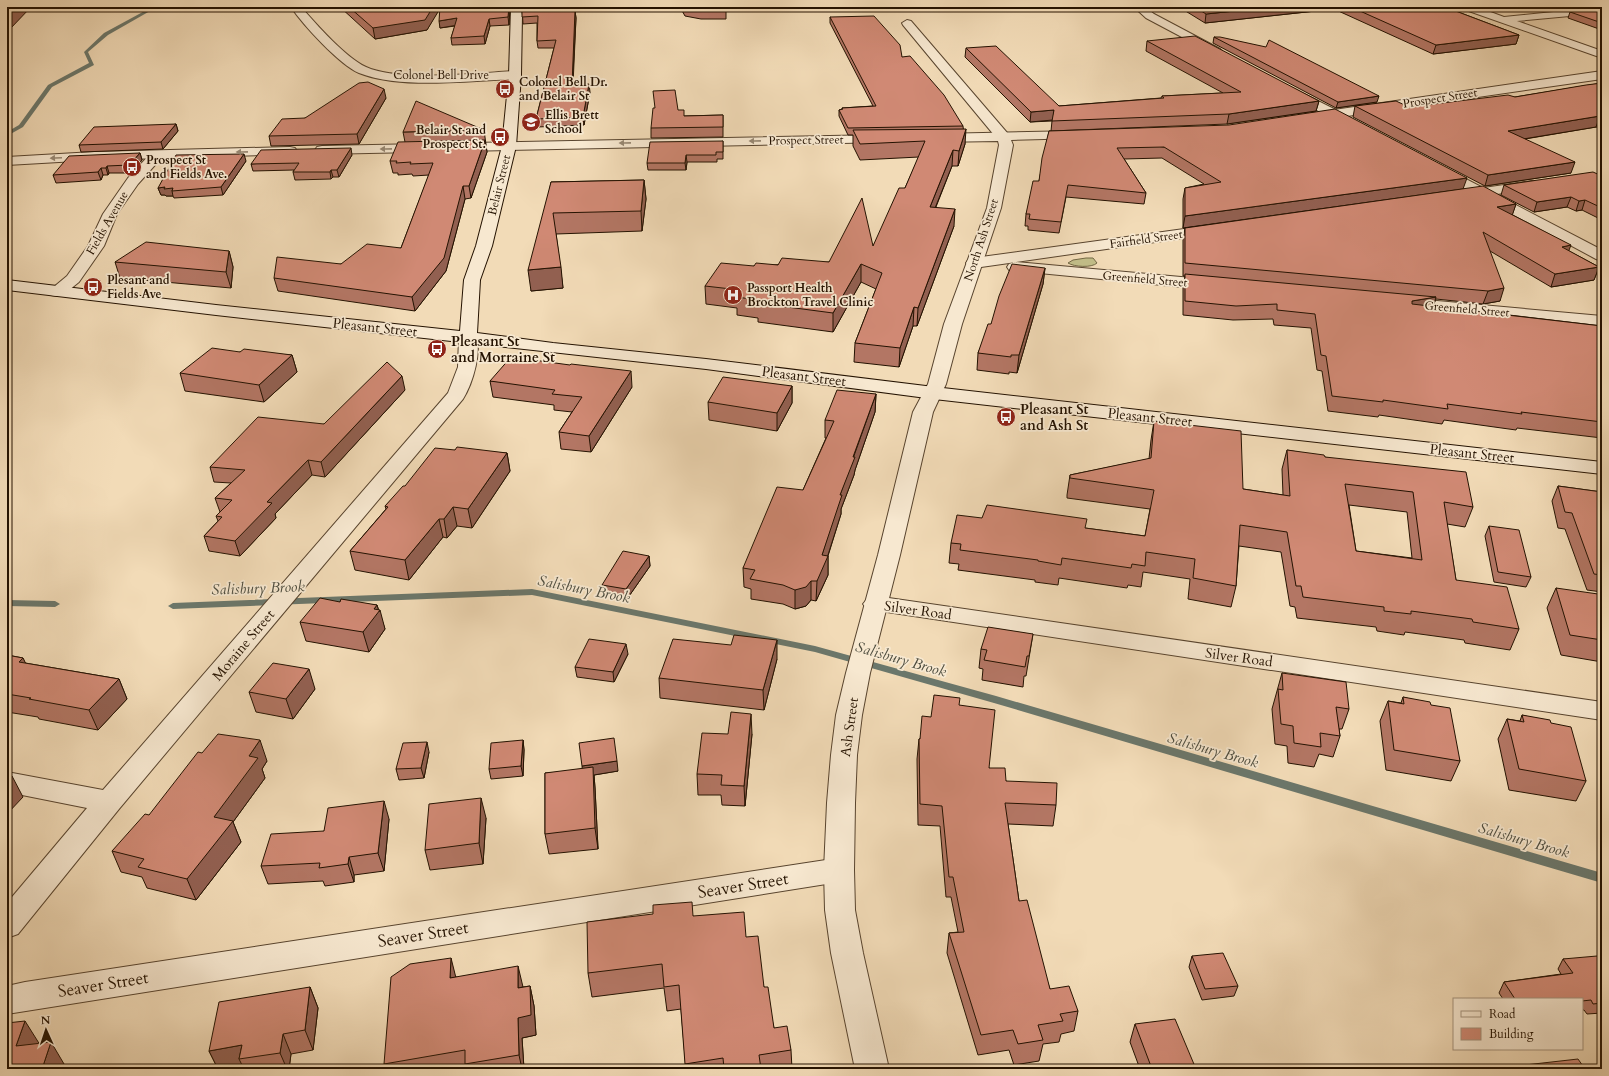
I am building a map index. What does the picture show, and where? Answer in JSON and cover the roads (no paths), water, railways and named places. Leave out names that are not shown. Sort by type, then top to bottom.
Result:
[{"type":"street","name":"Colonel Bell Drive","points":[[296,7],[333,46],[361,69],[391,76],[421,78],[515,75]]},
{"type":"street","name":"Belair Street","points":[[468,337],[472,280],[484,246],[509,146],[515,75],[516,7]]},
{"type":"street","points":[[1139,7],[1150,16],[1225,56]]},
{"type":"street","points":[[1467,7],[1602,55]]},
{"type":"street","points":[[1503,20],[1602,10]]},
{"type":"street","points":[[907,23],[1004,138]]},
{"type":"street","name":"Prospect Street","points":[[1303,118],[1602,74]]},
{"type":"street","points":[[1279,85],[1354,124]]},
{"type":"street","points":[[926,139],[1004,138],[1090,134]]},
{"type":"street","name":"North Ash Street","points":[[934,393],[953,324],[994,208],[1006,145],[1004,138]]},
{"type":"street","name":"Prospect Street","points":[[7,161],[157,154],[894,139]]},
{"type":"street","name":"Fields Avenue","points":[[57,291],[73,279],[96,246],[115,207],[132,181],[157,154]]},
{"type":"street","points":[[1429,164],[1602,256]]},
{"type":"street","points":[[1453,197],[1547,182]]},
{"type":"street","name":"Fairfield Street","points":[[974,263],[1226,228]]},
{"type":"street","points":[[1117,243],[1105,256],[1107,262],[1115,270],[1134,278]]},
{"type":"street","name":"Greenfield Street","points":[[974,263],[1230,287]]},
{"type":"street","name":"Pleasant Street","points":[[7,285],[553,348],[706,364],[934,393],[1602,468]]},
{"type":"street","name":"Greenfield Street","points":[[1388,302],[1602,322]]},
{"type":"street","name":"Moraine Street","points":[[7,925],[109,802],[456,394],[464,381],[468,368],[468,337]]},
{"type":"street","name":"Ash Street","points":[[872,1069],[847,953],[840,910],[839,870],[844,755],[848,715],[860,662],[923,412],[934,393]]},
{"type":"street","name":"Silver Road","points":[[875,604],[1602,711]]},
{"type":"street","points":[[7,782],[109,802]]},
{"type":"street","name":"Seaver Street","points":[[7,1000],[839,870]]},
{"type":"waterway","points":[[7,134],[21,126],[50,86],[92,64],[86,52],[106,34],[155,7]]},
{"type":"waterway","name":"Salisbury Brook","points":[[173,606],[532,592],[815,649],[996,700],[1602,878]]},
{"type":"waterway","name":"Salisbury Brook","points":[[7,603],[55,604]]},
{"type":"place","name":"Colonel Bell Dr. and Belair St","points":[[505,89]]},
{"type":"place","name":"Ellis Brett School","points":[[531,122]]},
{"type":"place","name":"Belair St and Prospect St.","points":[[500,137]]},
{"type":"place","name":"Prospect St and Fields Ave.","points":[[132,167]]},
{"type":"place","name":"Plesant and Fields Ave","points":[[93,287]]},
{"type":"place","name":"Passport Health Brockton Travel Clinic","points":[[733,295]]},
{"type":"place","name":"Pleasant St and Morraine St","points":[[437,349]]},
{"type":"place","name":"Pleasant St and Ash St","points":[[1006,417]]}]
